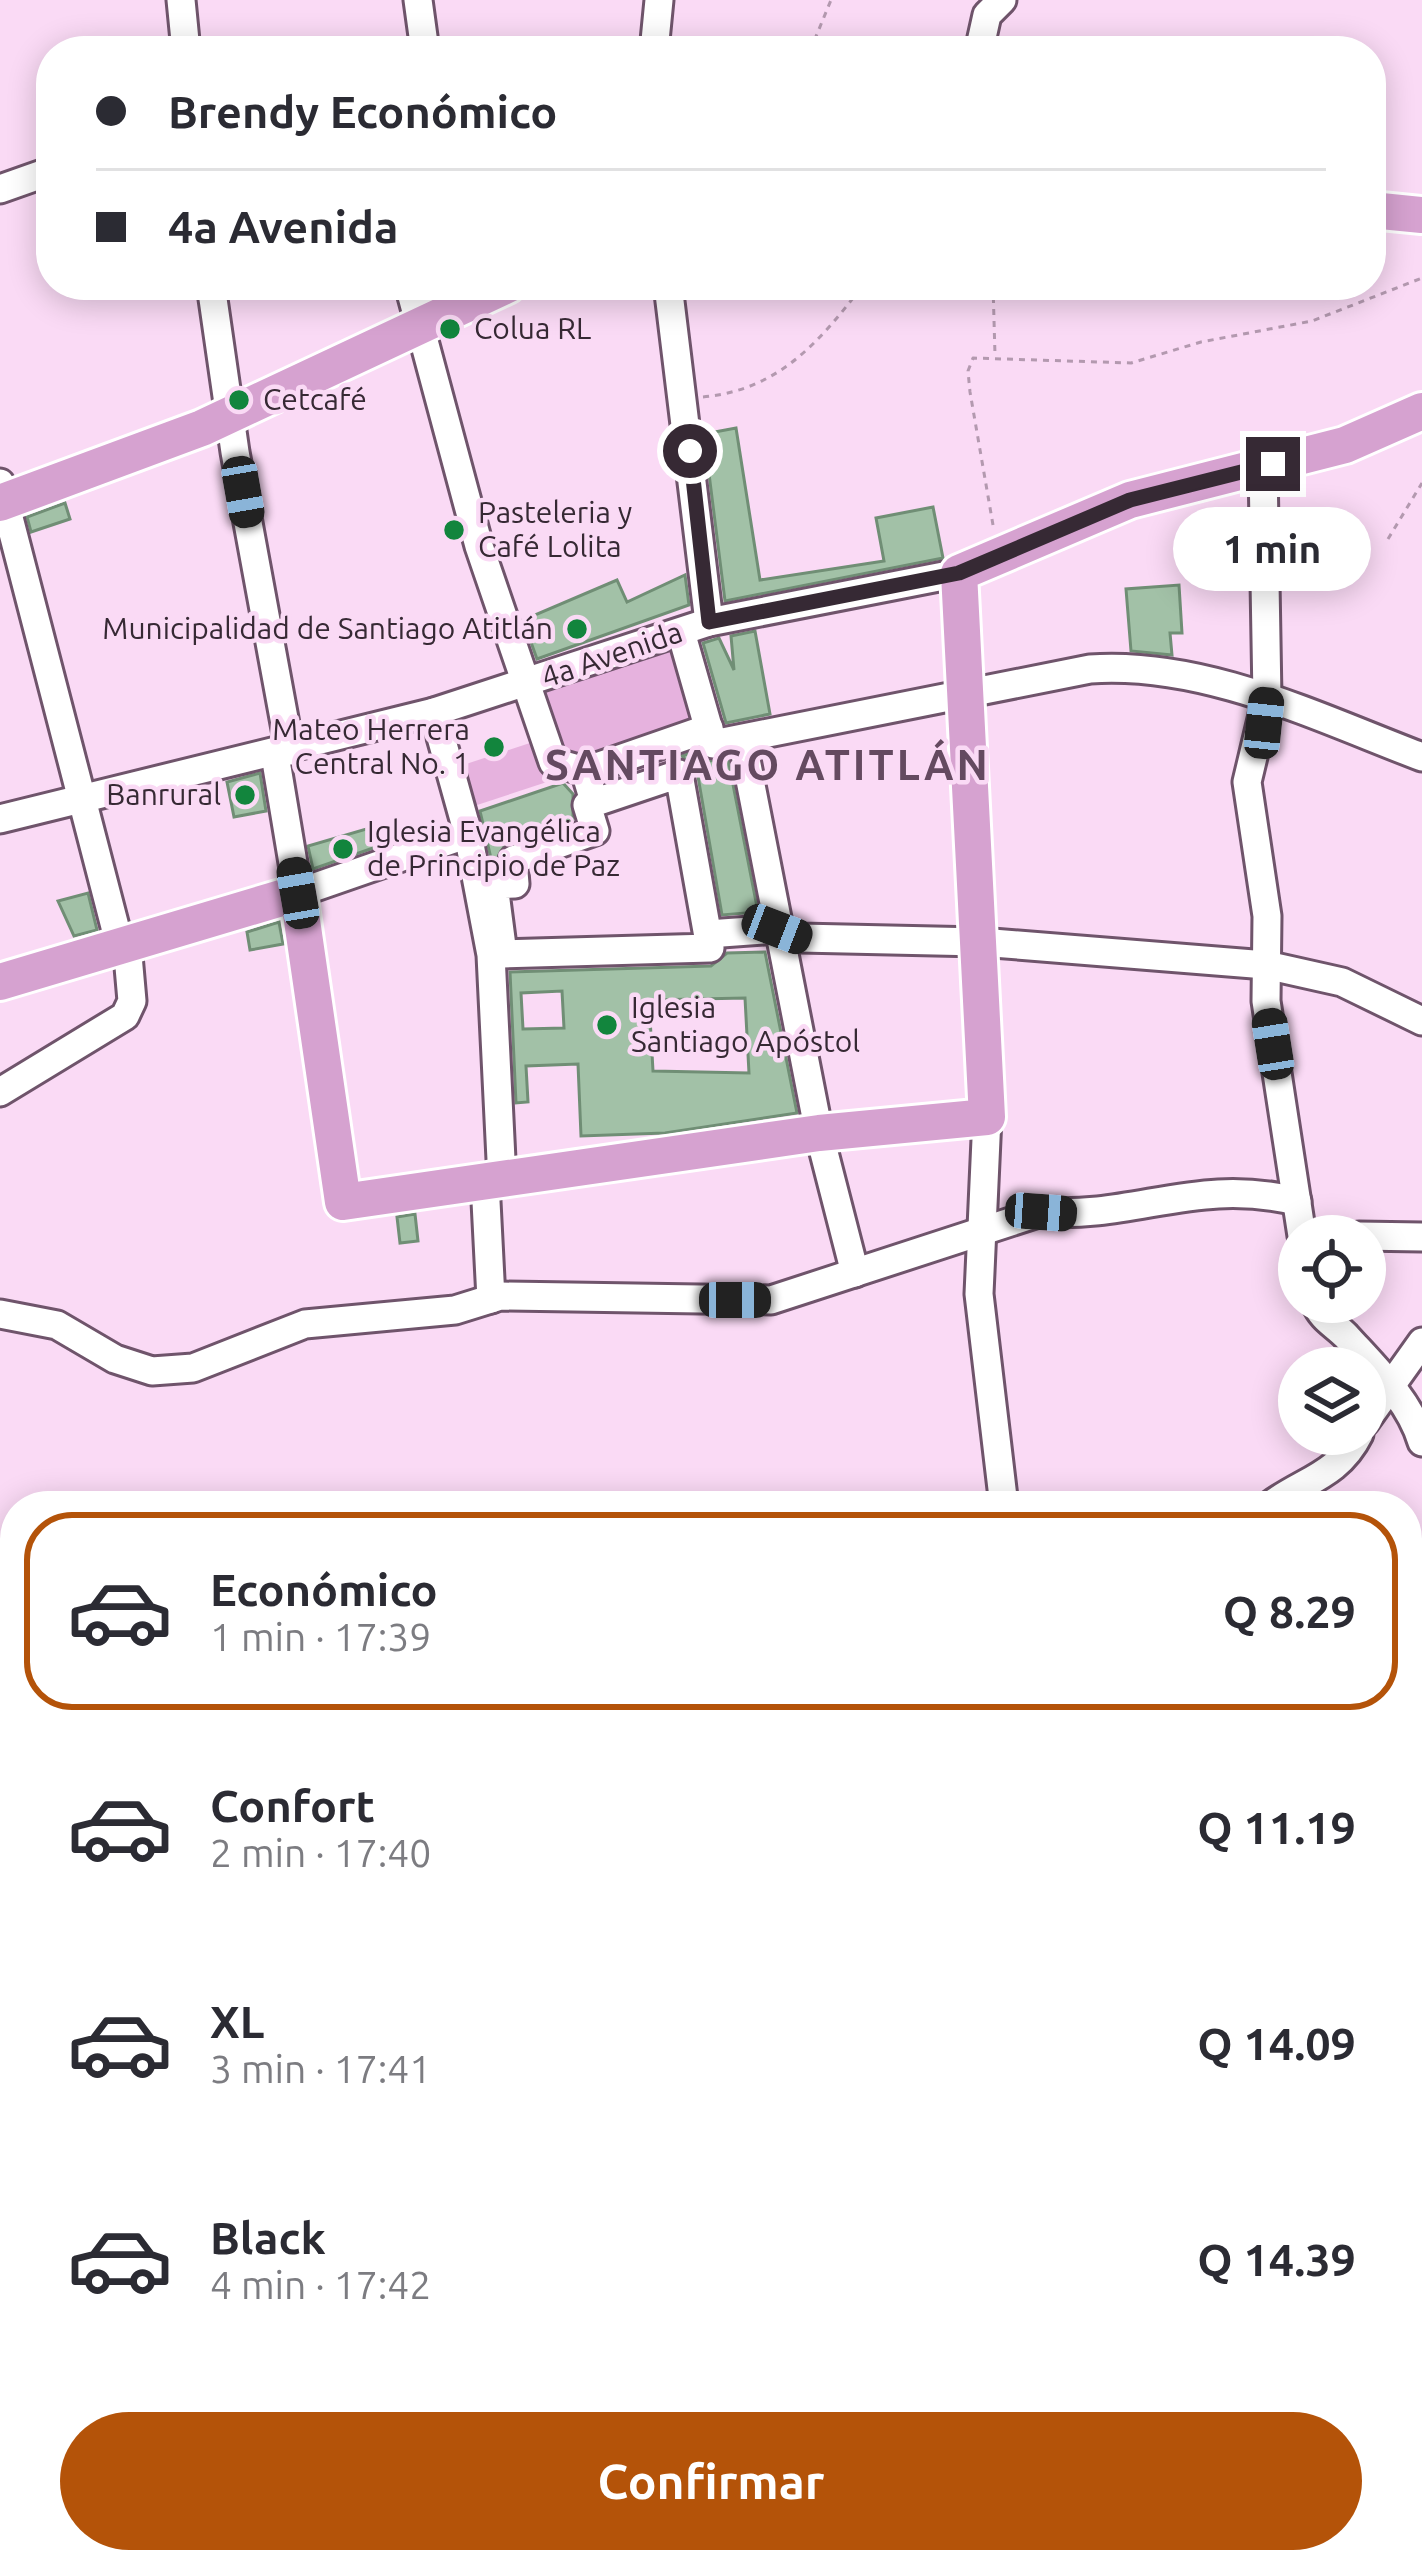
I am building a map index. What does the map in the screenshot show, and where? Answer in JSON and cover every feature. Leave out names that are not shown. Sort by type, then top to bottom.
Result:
[{"type":"main road","points":[[1386,211],[1422,215]]},
{"type":"main road","points":[[2,496],[229,416],[473,300]]},
{"type":"main road","name":"4a Avenida","points":[[959,573],[1130,500],[1345,445],[1422,411]]},
{"type":"main road","points":[[0,982],[298,893],[343,1202],[819,1133],[987,1117],[959,573]]},
{"type":"street","points":[[182,0],[185,36]]},
{"type":"street","points":[[418,0],[423,36]]},
{"type":"street","points":[[655,36],[659,0]]},
{"type":"street","points":[[983,36],[987,15],[1002,0]]},
{"type":"street","points":[[0,189],[36,176]]},
{"type":"street","points":[[213,300],[283,753],[298,893],[468,834]]},
{"type":"street","points":[[412,300],[479,546],[554,762],[585,771],[709,728]]},
{"type":"street","points":[[670,300],[709,622]]},
{"type":"street","points":[[1263,466],[1267,698],[1246,782],[1267,916],[1266,1001],[1299,1215]]},
{"type":"street","points":[[0,1093],[130,1010],[124,945],[81,803],[2,496]]},
{"type":"street","name":"4a Avenida","points":[[0,819],[81,803],[434,712],[709,622],[959,573]]},
{"type":"street","points":[[681,632],[713,744],[1090,669],[1134,666],[1267,698],[1422,757]]},
{"type":"street","points":[[434,712],[468,834],[491,955],[491,1299]]},
{"type":"street","points":[[742,739],[819,1133],[855,1273]]},
{"type":"street","points":[[585,771],[594,801]]},
{"type":"street","points":[[679,774],[710,948],[503,953],[494,885],[515,884],[512,860],[595,831],[586,805],[594,801],[679,774]]},
{"type":"street","points":[[708,934],[777,929],[800,938],[980,942],[1266,965],[1342,982],[1422,1022]]},
{"type":"street","points":[[987,1117],[979,1232],[980,1311],[1002,1491]]},
{"type":"street","points":[[0,1314],[57,1325],[115,1359],[152,1370],[193,1368],[305,1324],[455,1310],[491,1299],[770,1300],[1041,1212],[1085,1215],[1207,1190],[1257,1192],[1297,1201]]},
{"type":"street","points":[[1386,1237],[1422,1238]]},
{"type":"street","points":[[1327,1323],[1344,1334],[1413,1411],[1422,1442]]},
{"type":"street","points":[[1386,1389],[1422,1342]]},
{"type":"street","points":[[1298,1491],[1327,1476],[1348,1455]]},
{"type":"path","points":[[816,36],[831,0]]},
{"type":"path","points":[[1386,292],[1422,278]]},
{"type":"path","points":[[683,399],[738,394],[800,361],[851,300]]},
{"type":"path","points":[[993,300],[995,357]]},
{"type":"path","points":[[998,555],[968,370],[980,355],[1131,363],[1201,342],[1312,321],[1366,300]]},
{"type":"path","points":[[1388,539],[1422,483]]},
{"type":"shaded area","points":[[673,648],[696,719],[576,764],[559,755],[537,693]]},
{"type":"shaded area","points":[[539,740],[553,780],[471,807],[457,767]]},
{"type":"building","points":[[736,428],[760,580],[884,561],[876,518],[933,507],[943,558],[725,601],[704,434]]},
{"type":"building","points":[[65,503],[70,519],[31,532],[27,517]]},
{"type":"building","name":"Municipalidad de Santiago Atitlán","points":[[685,575],[689,605],[537,659],[523,620],[617,580],[627,602]]},
{"type":"building","points":[[1179,585],[1182,633],[1170,633],[1172,655],[1131,651],[1126,589]]},
{"type":"building","points":[[755,631],[770,714],[726,723],[703,643],[719,638],[734,670],[731,636]]},
{"type":"building","points":[[697,751],[709,761],[728,759],[758,912],[722,915],[697,771],[682,756]]},
{"type":"building","points":[[260,773],[266,811],[234,817],[227,782]]},
{"type":"building","points":[[563,783],[573,794],[573,820],[506,843],[493,867],[480,811]]},
{"type":"building","name":"Iglesia Evangélica de Principio de Paz","points":[[373,827],[379,846],[313,869],[308,846]]},
{"type":"building","points":[[88,893],[97,930],[74,936],[58,901]]},
{"type":"building","points":[[279,922],[283,944],[250,950],[247,932]]},
{"type":"building","points":[[765,952],[797,1113],[665,1133],[581,1136],[578,1064],[526,1066],[528,1102],[516,1103],[510,972],[711,966],[727,953]],"holes":[[[562,991],[564,1028],[523,1029],[521,993]],[[745,998],[749,1073],[653,1071],[649,1000]]]},
{"type":"building","points":[[415,1214],[418,1241],[400,1243],[397,1217]]},
{"type":"place","name":"Colua RL","points":[[450,329]]},
{"type":"place","name":"Cetcafé","points":[[239,400]]},
{"type":"place","name":"Pasteleria y Café Lolita","points":[[454,530]]},
{"type":"place","name":"Municipalidad de Santiago Atitlán","points":[[577,629]]},
{"type":"place","name":"Mateo Herrera Central No. 1","points":[[494,747]]},
{"type":"place","name":"Banrural","points":[[245,795]]},
{"type":"place","name":"Iglesia Evangélica de Principio de Paz","points":[[343,849]]},
{"type":"place","name":"Iglesia Santiago Apóstol","points":[[607,1025]]},
{"type":"district","name":"SANTIAGO ATITLÁN","points":[[768,765]]},
{"type":"route","points":[[690,451],[709,622],[959,573],[1130,500],[1273,464]]}]
